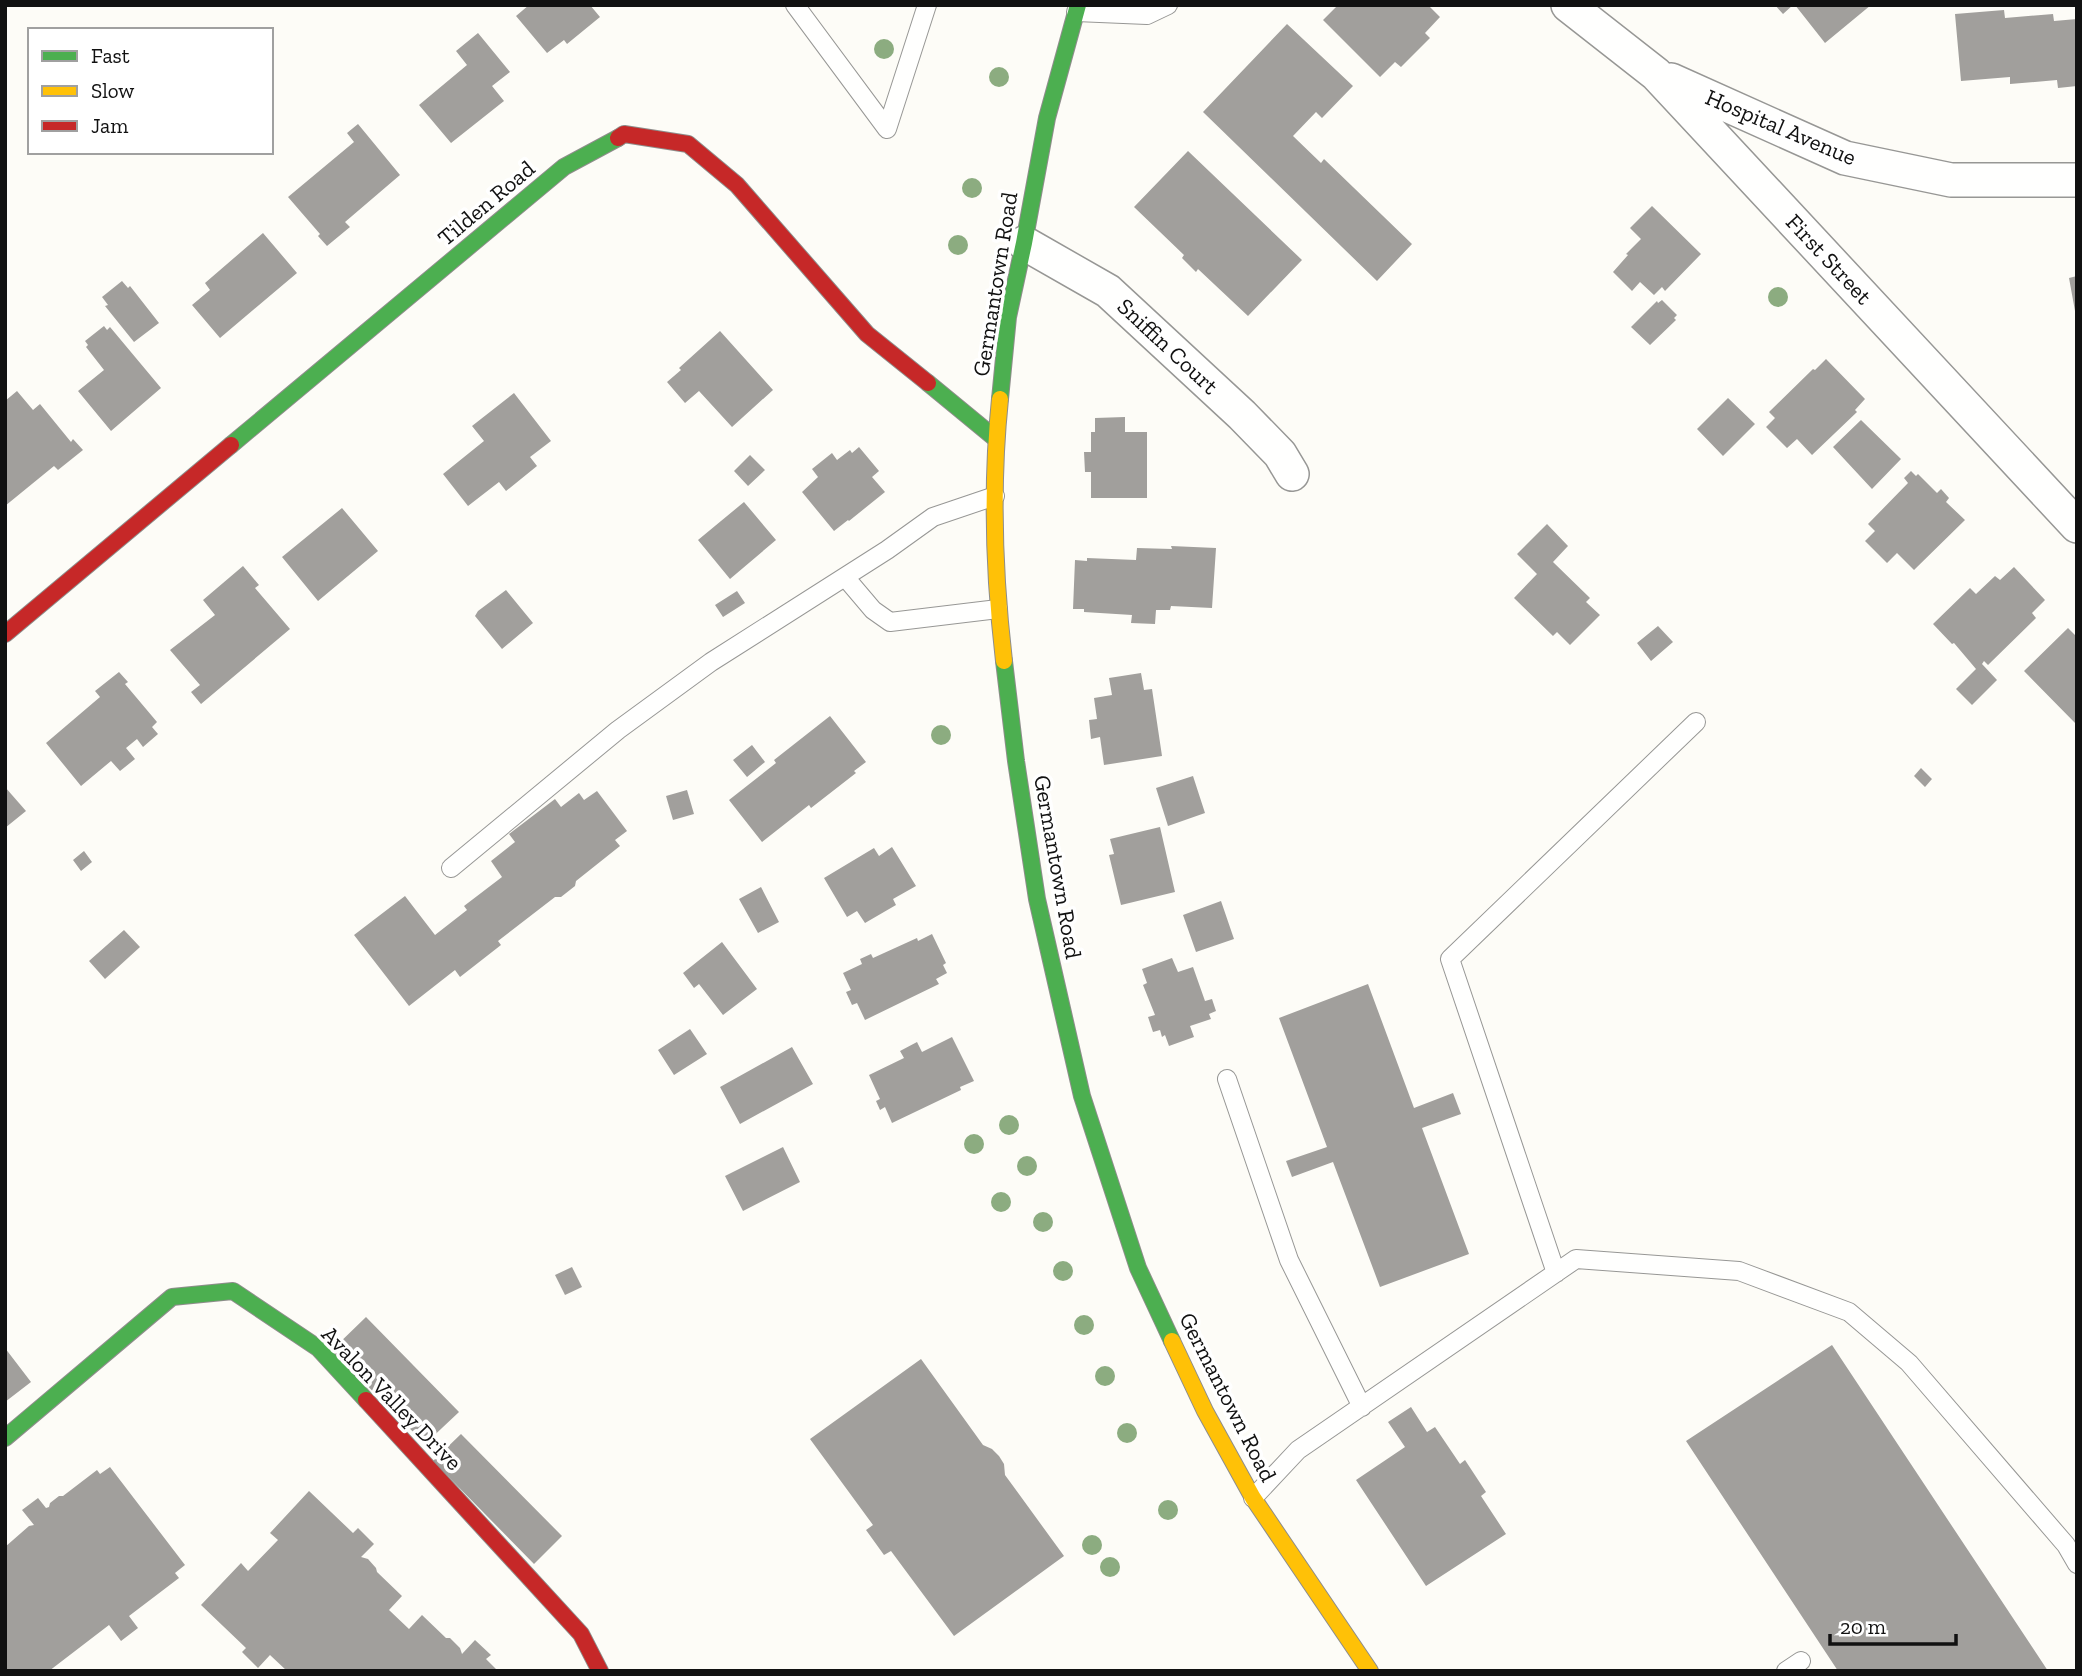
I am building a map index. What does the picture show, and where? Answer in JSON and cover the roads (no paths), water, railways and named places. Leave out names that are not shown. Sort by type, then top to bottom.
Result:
[{"type":"street","name":"First Street","points":[[1569,5],[1656,74],[2077,526]]},
{"type":"street","name":"Germantown Road","points":[[1077,9],[1047,118],[1008,317],[996,439],[998,609],[1016,761],[1037,898],[1082,1096],[1138,1268],[1205,1411],[1253,1498],[1370,1671]]},
{"type":"street","name":"Hospital Avenue","points":[[1656,74],[1845,158],[1951,180],[2077,180]]},
{"type":"street","name":"Tilden Road","points":[[5,634],[564,167],[624,134],[688,144],[737,185],[867,334],[996,439]]},
{"type":"street","name":"Sniffin Court","points":[[1024,243],[1108,290],[1242,415],[1280,454],[1292,474]]},
{"type":"street","name":"Avalon Valley Drive","points":[[5,1438],[172,1297],[233,1291],[318,1348],[581,1634],[600,1671]]},
{"type":"lane","points":[[795,5],[887,129],[927,5]]},
{"type":"lane","points":[[1077,9],[1147,15],[1168,5]]},
{"type":"lane","points":[[451,868],[618,730],[711,662],[887,550],[933,517],[995,496]]},
{"type":"lane","points":[[845,577],[873,610],[890,622],[998,609]]},
{"type":"lane","points":[[1556,1273],[1450,959],[1696,722]]},
{"type":"lane","points":[[1227,1079],[1289,1260],[1362,1407]]},
{"type":"lane","points":[[1253,1498],[1298,1450],[1576,1259],[1739,1271],[1849,1312],[1909,1363],[2066,1545],[2077,1564]]}]
